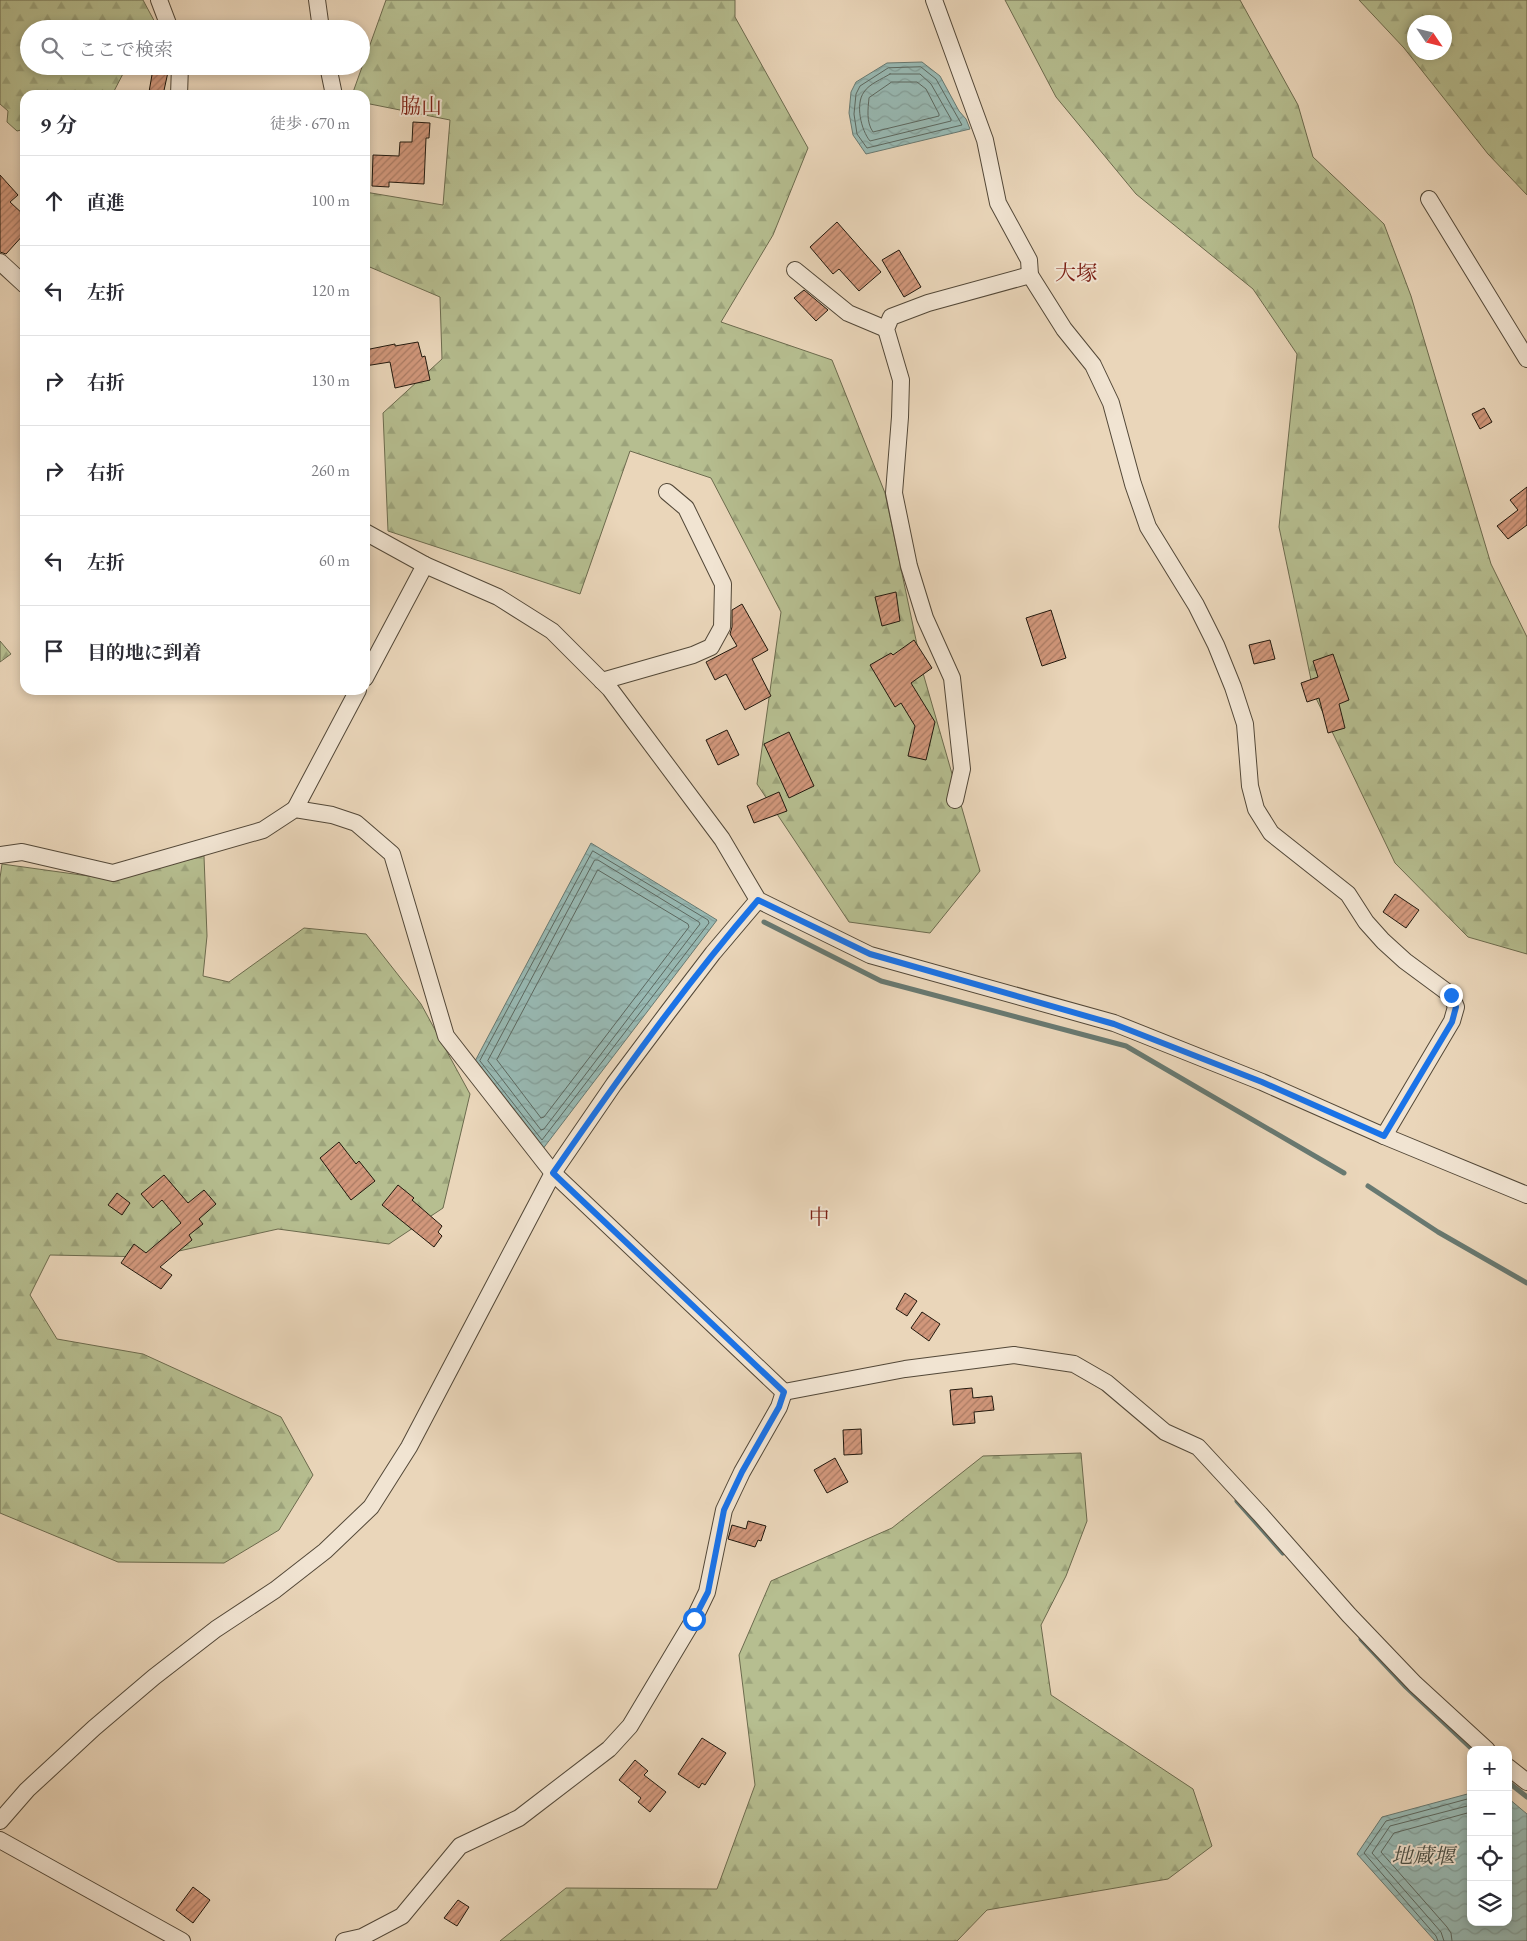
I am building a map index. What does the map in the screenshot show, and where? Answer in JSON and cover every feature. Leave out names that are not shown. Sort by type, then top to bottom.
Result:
[{"type":"street","points":[[159,0],[167,20]]},
{"type":"street","points":[[316,0],[319,20]]},
{"type":"street","points":[[934,0],[985,140],[998,203],[1029,260],[1030,275],[1064,329],[1094,365],[1111,404],[1133,484],[1148,527],[1196,605],[1216,645],[1233,687],[1246,724],[1250,786],[1256,809],[1271,833],[1348,894],[1366,922],[1383,941],[1405,961],[1451,995],[1456,1007],[1452,1022],[1384,1136]]},
{"type":"street","points":[[179,90],[180,75]]},
{"type":"street","points":[[330,75],[333,90]]},
{"type":"street","points":[[1429,199],[1527,359]]},
{"type":"street","points":[[0,262],[20,280]]},
{"type":"street","points":[[795,270],[848,313],[886,329]]},
{"type":"street","points":[[955,800],[962,769],[952,678],[925,618],[909,566],[894,493],[901,380],[886,329],[892,317],[928,303],[1030,275]]},
{"type":"street","points":[[602,681],[711,647],[722,627],[723,584],[686,508],[667,492]]},
{"type":"street","points":[[370,535],[425,565],[498,596],[552,631],[610,689],[722,839],[758,900],[870,954],[1114,1024],[1262,1082],[1384,1136],[1527,1195]]},
{"type":"street","points":[[370,669],[425,565]]},
{"type":"street","points":[[0,855],[22,852],[113,873],[263,830],[295,809],[355,695]]},
{"type":"street","points":[[295,809],[332,815],[356,823],[392,854],[446,1036],[553,1173],[784,1392]]},
{"type":"street","points":[[0,1820],[27,1790],[94,1728],[139,1690],[216,1629],[275,1590],[325,1551],[371,1507],[409,1447],[553,1173],[614,1084],[668,1012],[713,953],[758,900]]},
{"type":"street","points":[[784,1392],[905,1369],[1014,1355],[1074,1364],[1108,1383],[1165,1432],[1198,1447],[1349,1615],[1415,1684],[1483,1746]]},
{"type":"street","points":[[344,1941],[362,1936],[402,1916],[460,1846],[519,1818],[609,1749],[630,1726],[708,1592],[724,1510],[742,1472],[779,1407],[784,1392]]},
{"type":"street","points":[[1512,1770],[1527,1782]]},
{"type":"street","points":[[0,1840],[182,1941]]},
{"type":"green space","points":[[0,0],[143,0],[154,20],[20,20],[20,75],[122,75],[115,90],[20,90],[20,130],[17,131],[7,122],[8,111],[0,104]]},
{"type":"green space","points":[[386,0],[735,0],[735,17],[808,148],[773,235],[721,322],[832,360],[885,493],[923,673],[980,871],[930,933],[849,922],[757,784],[781,612],[711,478],[630,451],[580,594],[388,531],[383,413],[442,359],[440,297],[370,267],[370,193],[443,205],[450,120],[370,104],[370,90],[354,90],[359,75],[370,75],[370,45]]},
{"type":"green space","points":[[1005,0],[1240,0],[1298,105],[1313,157],[1384,224],[1411,296],[1491,564],[1527,637],[1527,954],[1468,937],[1395,863],[1314,694],[1279,527],[1297,354],[1253,289],[1136,194],[1056,97]]},
{"type":"green space","points":[[1359,0],[1527,0],[1527,195],[1488,154],[1414,60],[1452,60],[1452,15],[1407,15],[1407,52]]},
{"type":"green space","points":[[0,641],[11,654],[0,662]]},
{"type":"green space","points":[[204,856],[207,936],[203,976],[229,982],[304,928],[366,934],[421,1004],[470,1094],[443,1208],[389,1244],[278,1229],[152,1257],[50,1255],[30,1295],[57,1339],[143,1354],[281,1417],[313,1475],[279,1530],[224,1563],[118,1562],[0,1513],[0,878],[2,864],[110,879]]},
{"type":"green space","points":[[1081,1453],[1087,1521],[1066,1576],[1041,1625],[1051,1695],[1193,1789],[1212,1846],[1168,1879],[987,1910],[957,1941],[500,1941],[566,1888],[717,1889],[755,1785],[739,1655],[771,1581],[892,1528],[983,1456]]},
{"type":"water","points":[[922,62],[940,76],[970,129],[866,154],[853,135],[849,113],[851,92],[856,82],[887,63]]},
{"type":"water","points":[[591,843],[717,920],[542,1150],[474,1063]]},
{"type":"water","name":"地蔵堰","points":[[1467,1794],[1467,1926],[1512,1926],[1512,1801],[1527,1814],[1527,1941],[1435,1941],[1357,1854],[1382,1817]]},
{"type":"building","points":[[152,75],[167,75],[164,90],[149,90]]},
{"type":"building","points":[[413,122],[430,123],[429,138],[426,138],[424,184],[389,182],[389,187],[372,186],[373,155],[399,156],[400,142],[412,142]]},
{"type":"building","points":[[0,175],[18,195],[10,202],[20,211],[20,239],[6,254],[0,252]]},
{"type":"building","points":[[837,222],[881,272],[859,291],[839,269],[833,274],[810,247]]},
{"type":"building","points":[[899,250],[921,287],[904,297],[882,260]]},
{"type":"building","points":[[804,290],[828,310],[816,321],[794,298]]},
{"type":"building","points":[[418,342],[422,357],[425,356],[430,380],[395,388],[390,362],[370,365],[370,349],[395,344],[395,346]]},
{"type":"building","points":[[1484,408],[1492,422],[1480,429],[1472,414]]},
{"type":"building","points":[[1527,487],[1527,525],[1508,539],[1497,526],[1518,510],[1510,500]]},
{"type":"building","points":[[896,592],[900,621],[882,626],[875,597]]},
{"type":"building","points":[[742,604],[768,650],[752,659],[771,696],[745,710],[726,674],[715,680],[706,662],[737,646],[730,634],[732,610]]},
{"type":"building","points":[[1051,610],[1066,658],[1042,666],[1026,618]]},
{"type":"building","points":[[914,640],[932,668],[911,683],[935,722],[926,760],[908,756],[915,726],[901,703],[895,707],[870,665],[891,653],[893,655]]},
{"type":"building","points":[[1270,640],[1275,659],[1254,664],[1249,645]]},
{"type":"building","points":[[1333,654],[1349,700],[1339,704],[1345,728],[1328,733],[1319,698],[1307,702],[1301,683],[1318,677],[1313,661]]},
{"type":"building","points":[[727,730],[739,755],[718,765],[706,740]]},
{"type":"building","points":[[789,732],[814,786],[789,798],[764,744]]},
{"type":"building","points":[[779,792],[787,811],[754,823],[747,806]]},
{"type":"building","points":[[1395,894],[1419,910],[1406,928],[1383,912]]},
{"type":"building","points":[[339,1142],[356,1164],[359,1161],[375,1181],[351,1200],[320,1158]]},
{"type":"building","points":[[164,1175],[188,1203],[204,1190],[216,1204],[199,1219],[203,1224],[189,1235],[192,1240],[160,1267],[172,1275],[161,1289],[121,1263],[134,1244],[146,1253],[181,1223],[162,1200],[153,1208],[141,1194]]},
{"type":"building","points":[[398,1185],[442,1226],[438,1232],[442,1236],[434,1247],[382,1205]]},
{"type":"building","points":[[117,1193],[130,1203],[122,1215],[108,1205]]},
{"type":"building","points":[[905,1293],[917,1301],[907,1316],[896,1309]]},
{"type":"building","points":[[922,1312],[940,1324],[929,1341],[911,1328]]},
{"type":"building","points":[[972,1388],[973,1398],[992,1396],[994,1410],[974,1412],[975,1423],[953,1425],[950,1390]]},
{"type":"building","points":[[861,1429],[862,1454],[844,1455],[843,1430]]},
{"type":"building","points":[[835,1458],[848,1482],[827,1493],[814,1470]]},
{"type":"building","points":[[748,1521],[766,1526],[761,1541],[758,1540],[755,1547],[728,1539],[732,1525],[746,1529]]},
{"type":"building","points":[[702,1738],[726,1753],[705,1785],[702,1783],[699,1788],[678,1774]]},
{"type":"building","points":[[635,1760],[648,1771],[644,1775],[666,1792],[650,1812],[638,1802],[641,1798],[619,1780]]},
{"type":"building","points":[[193,1887],[210,1900],[193,1923],[176,1910]]},
{"type":"building","points":[[458,1900],[469,1907],[457,1926],[444,1918]]},
{"type":"waterway","points":[[764,922],[881,981],[1126,1046],[1344,1173]]},
{"type":"waterway","points":[[1368,1186],[1438,1232],[1527,1283]]},
{"type":"waterway","points":[[1237,1501],[1283,1553]]},
{"type":"waterway","points":[[1361,1639],[1406,1687],[1469,1746]]},
{"type":"waterway","points":[[1512,1785],[1527,1797]]},
{"type":"district","name":"脇山","points":[[421,106]]},
{"type":"district","name":"大塚","points":[[1076,273]]},
{"type":"district","name":"中","points":[[819,1217]]},
{"type":"route","points":[[694,1619],[708,1592],[724,1510],[742,1472],[779,1407],[784,1392],[553,1173],[614,1084],[668,1012],[713,953],[758,900],[870,954],[1114,1024],[1262,1082],[1384,1136],[1452,1022],[1456,1007],[1451,995]]}]
